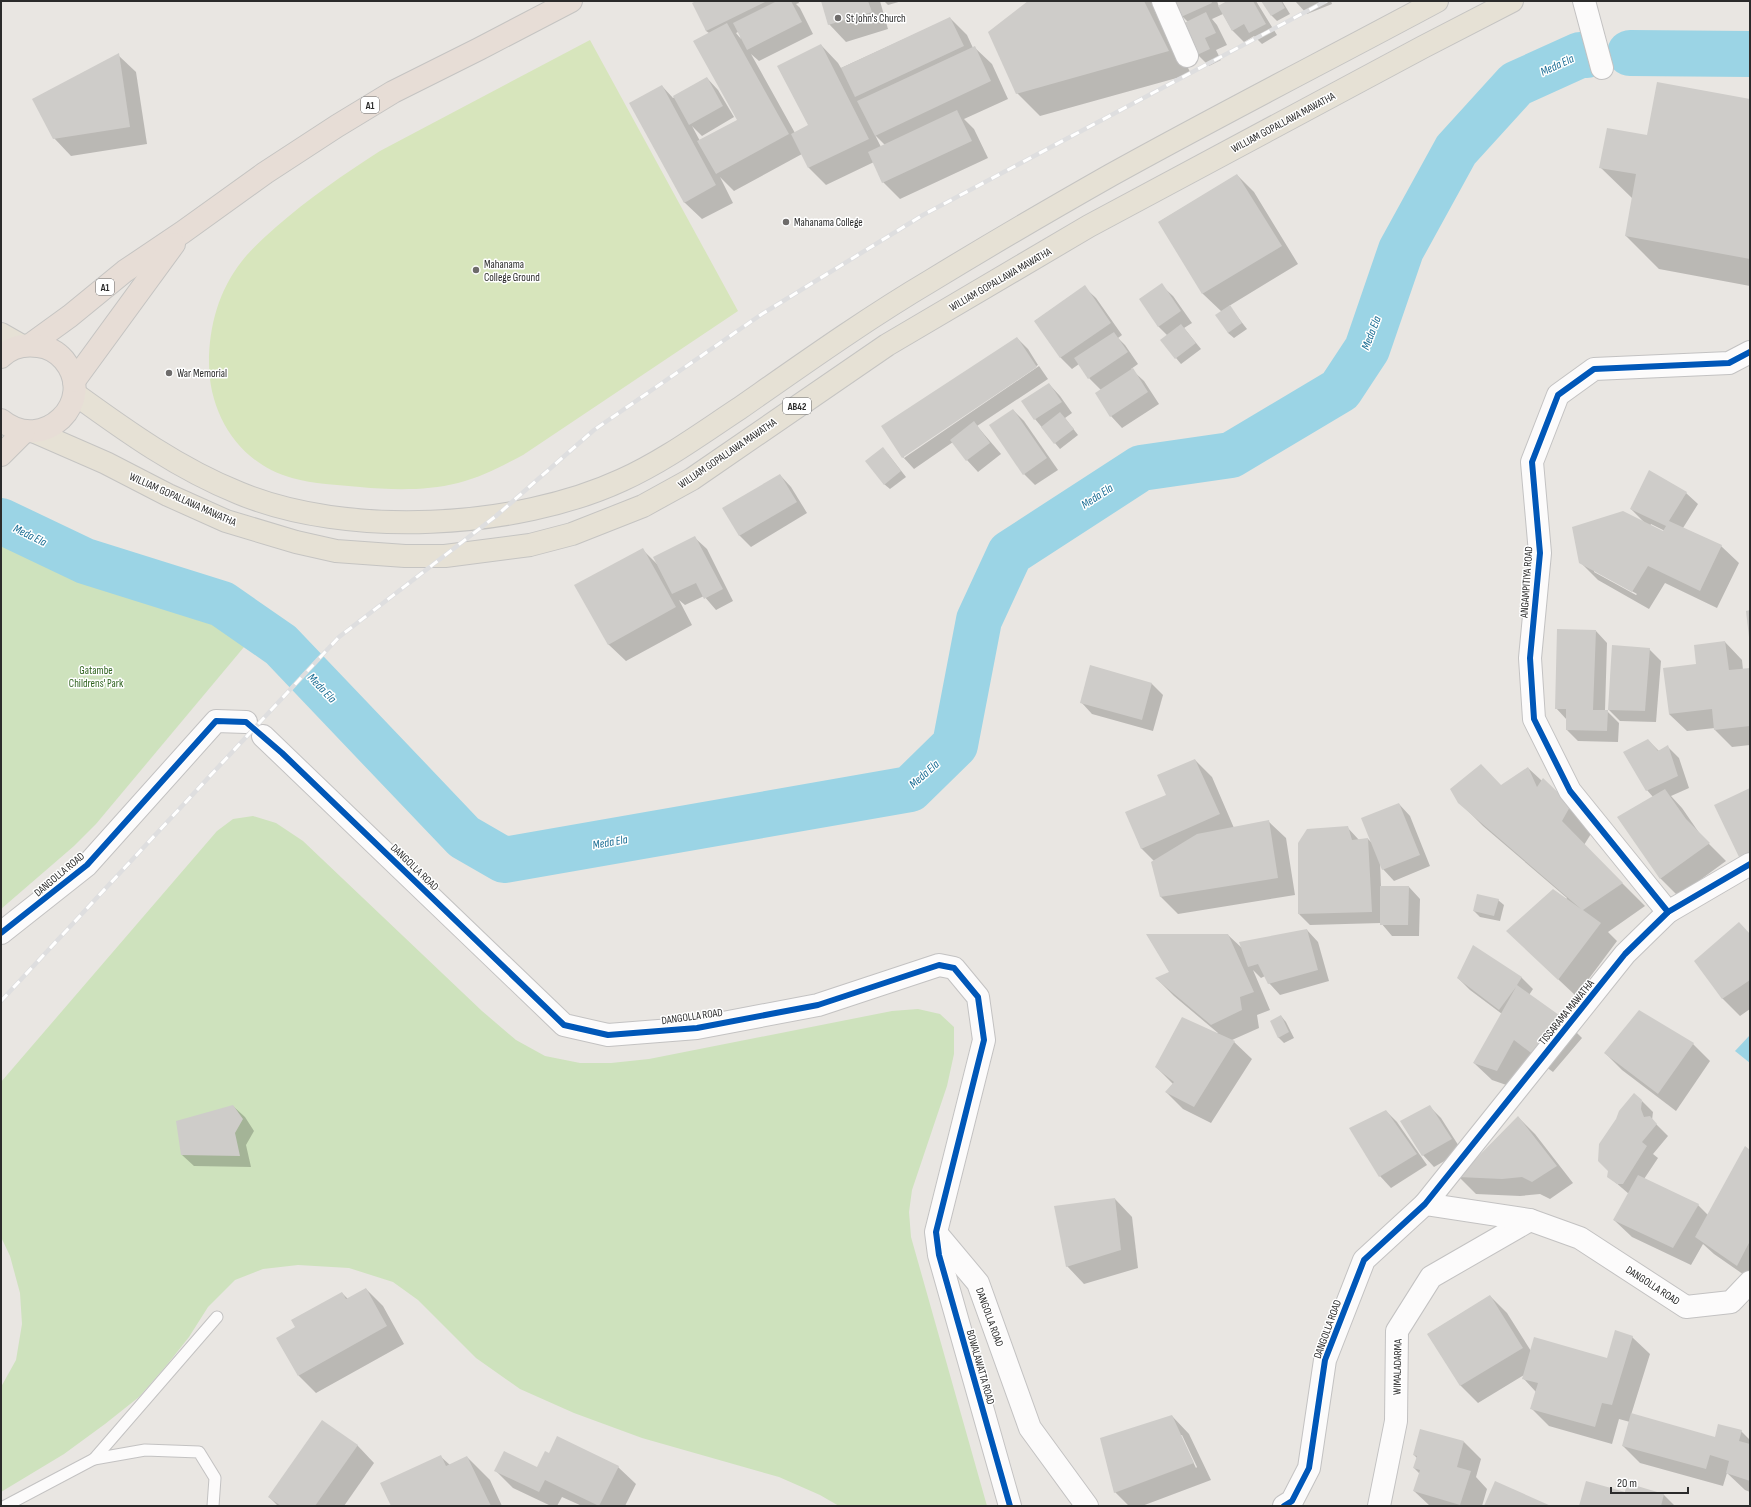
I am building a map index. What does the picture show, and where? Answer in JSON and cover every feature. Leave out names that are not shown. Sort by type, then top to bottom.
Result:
[{"type":"highway","name":"A1","points":[[26,345],[70,316],[125,271],[183,232],[264,173],[337,126],[393,92],[480,49],[571,1]]},
{"type":"highway","name":"A1","points":[[74,387],[183,232]]},
{"type":"highway","points":[[1,357],[6,352],[26,345],[45,347],[59,355],[69,366],[74,387],[68,412],[54,426],[29,432],[1,456]]},
{"type":"highway","points":[[1,420],[8,426],[29,432]]},
{"type":"main road","name":"AB42","points":[[74,387],[121,427],[197,474],[241,494],[287,510],[345,519],[404,522],[496,516],[546,507],[586,495],[623,480],[662,458],[717,423],[838,339],[925,284],[1004,237],[1114,174],[1437,1]]},
{"type":"main road","name":"WILLIAM GOPALLAWA MAWATHA","points":[[29,432],[106,463],[168,495],[226,521],[296,542],[336,551],[404,556],[445,556],[530,545],[572,534],[643,506],[692,479],[887,345],[1089,226],[1512,1]]},
{"type":"main road","points":[[1,334],[26,345]]},
{"type":"street","points":[[1163,1],[1187,56]]},
{"type":"street","points":[[1584,1],[1602,68]]},
{"type":"street","name":"ANGAMPITIYA ROAD","points":[[1668,912],[1570,792],[1534,719],[1530,658],[1540,552],[1532,462],[1558,395],[1594,369],[1729,363],[1750,352]]},
{"type":"street","name":"DANGOLLA ROAD","points":[[1,933],[87,865],[216,722],[246,722]]},
{"type":"street","name":"DANGOLLA ROAD","points":[[263,736],[564,1025],[608,1035],[697,1028],[818,1005],[939,965],[954,968],[978,997],[984,1040],[936,1232],[978,1283],[1030,1428],[1088,1506]]},
{"type":"street","name":"TISSARAMA MAWATHA","points":[[1425,1204],[1625,954],[1668,912],[1750,864]]},
{"type":"street","name":"DANGOLLA ROAD","points":[[1284,1506],[1292,1501],[1309,1468],[1325,1360],[1364,1260],[1425,1204],[1530,1220],[1580,1238],[1686,1307],[1731,1302],[1750,1282]]},
{"type":"street","name":"WIMALADARMA","points":[[1379,1506],[1396,1420],[1397,1331],[1431,1277],[1530,1220]]},
{"type":"street","name":"BOWALAWATTA ROAD","points":[[936,1232],[939,1255],[1010,1506]]},
{"type":"lane","points":[[94,1459],[217,1317]]},
{"type":"lane","points":[[5,1506],[94,1459],[145,1450],[199,1452],[215,1478],[213,1506]]},
{"type":"green space","name":"Mahanama College Ground","points":[[590,40],[738,311],[523,455],[492,471],[467,481],[446,486],[409,489],[384,489],[334,485],[292,478],[274,471],[257,461],[243,449],[231,435],[222,419],[210,382],[209,363],[209,349],[213,322],[221,296],[234,272],[249,252],[262,239],[313,197],[380,151]]},
{"type":"green space","name":"Gatambe Childrens' Park","points":[[11,544],[235,626],[244,647],[96,824],[74,846],[1,909],[1,547]]},
{"type":"green space","points":[[253,816],[276,823],[303,841],[482,1011],[516,1040],[545,1056],[580,1063],[611,1063],[649,1059],[892,1011],[918,1009],[940,1014],[954,1027],[954,1054],[947,1086],[912,1190],[909,1212],[911,1237],[987,1506],[839,1506],[820,1495],[779,1477],[642,1438],[574,1413],[520,1389],[476,1358],[418,1300],[393,1282],[349,1268],[298,1265],[263,1269],[235,1280],[208,1307],[189,1337],[139,1397],[64,1454],[1,1492],[1,1387],[16,1360],[22,1324],[20,1293],[10,1256],[1,1237],[1,1082],[217,831],[233,819]]},
{"type":"water","points":[[1750,1035],[1750,1063],[1735,1051]]},
{"type":"building","points":[[696,1],[767,1],[706,31],[692,3]]},
{"type":"building","points":[[777,1],[791,1],[802,22],[747,50],[733,23]]},
{"type":"building","name":"St John's Church","points":[[821,1],[868,1],[872,12],[828,25]]},
{"type":"building","points":[[1028,1],[1144,1],[1169,51],[1016,94],[988,32]]},
{"type":"building","points":[[1174,1],[1211,1],[1212,3],[1181,17]]},
{"type":"building","points":[[1227,1],[1253,1],[1266,24],[1249,33],[1244,24],[1232,31],[1218,6]]},
{"type":"building","points":[[1261,1],[1281,1],[1285,8],[1271,16]]},
{"type":"building","points":[[1206,12],[1216,33],[1205,38],[1210,49],[1197,55],[1182,24]]},
{"type":"building","points":[[950,17],[964,46],[855,97],[841,68]]},
{"type":"building","points":[[727,23],[789,134],[716,174],[697,141],[737,120],[693,41]]},
{"type":"building","points":[[821,44],[869,139],[808,168],[791,134],[808,125],[777,66]]},
{"type":"building","points":[[975,46],[991,81],[875,136],[857,101]]},
{"type":"building","points":[[119,53],[130,127],[53,139],[32,99]]},
{"type":"building","points":[[707,77],[723,106],[689,125],[673,96]]},
{"type":"building","points":[[1657,82],[1750,99],[1750,259],[1625,236],[1636,174],[1599,168],[1607,128],[1647,135]]},
{"type":"building","points":[[662,85],[716,185],[684,203],[629,103]]},
{"type":"building","points":[[957,110],[972,141],[882,183],[868,152]]},
{"type":"building","points":[[1237,174],[1282,246],[1202,294],[1158,222]]},
{"type":"building","points":[[1162,283],[1181,311],[1158,327],[1139,299]]},
{"type":"building","points":[[1085,285],[1111,323],[1060,358],[1034,321]]},
{"type":"building","points":[[1230,305],[1242,323],[1228,333],[1215,315]]},
{"type":"building","points":[[1181,324],[1196,343],[1175,359],[1160,340]]},
{"type":"building","points":[[1114,332],[1128,352],[1088,379],[1074,358]]},
{"type":"building","points":[[1017,337],[1037,367],[902,458],[881,426]]},
{"type":"building","points":[[1133,368],[1148,392],[1110,417],[1095,393]]},
{"type":"building","points":[[1049,383],[1062,402],[1034,420],[1021,401]]},
{"type":"building","points":[[1013,409],[1047,458],[1023,475],[989,425]]},
{"type":"building","points":[[1060,412],[1074,429],[1054,444],[1041,427]]},
{"type":"building","points":[[974,421],[990,443],[966,461],[950,440]]},
{"type":"building","points":[[883,447],[901,471],[884,485],[865,461]]},
{"type":"building","points":[[1649,470],[1687,492],[1669,521],[1722,545],[1700,591],[1648,566],[1632,592],[1579,563],[1572,527],[1623,511],[1663,531],[1666,526],[1630,509]]},
{"type":"building","points":[[780,474],[797,502],[739,536],[722,508]]},
{"type":"building","points":[[695,536],[723,589],[704,599],[696,583],[672,594],[653,557]]},
{"type":"building","points":[[643,548],[676,607],[608,645],[574,585]]},
{"type":"building","points":[[1750,610],[1750,637],[1749,637],[1746,611]]},
{"type":"building","points":[[1557,629],[1596,630],[1593,710],[1608,710],[1607,731],[1566,730],[1566,709],[1555,709]]},
{"type":"building","points":[[1725,641],[1729,670],[1750,668],[1750,726],[1714,730],[1712,709],[1669,714],[1663,668],[1696,664],[1694,645]]},
{"type":"building","points":[[1612,645],[1650,648],[1645,711],[1608,710]]},
{"type":"building","points":[[1090,665],[1152,683],[1142,720],[1080,703]]},
{"type":"building","points":[[1648,739],[1658,751],[1668,745],[1678,776],[1646,791],[1623,752]]},
{"type":"building","points":[[1195,759],[1220,814],[1141,849],[1125,812],[1166,795],[1157,775]]},
{"type":"building","points":[[1481,764],[1501,785],[1528,767],[1537,787],[1543,778],[1571,805],[1562,821],[1623,883],[1583,910],[1601,923],[1558,980],[1506,931],[1553,889],[1581,909],[1458,803],[1450,789]]},
{"type":"building","points":[[1750,788],[1750,854],[1740,859],[1714,805]]},
{"type":"building","points":[[1665,789],[1686,819],[1710,843],[1660,879],[1617,817]]},
{"type":"building","points":[[1399,803],[1420,855],[1382,870],[1361,818]]},
{"type":"building","points":[[1269,820],[1278,878],[1160,897],[1151,862],[1197,834]]},
{"type":"building","points":[[1348,826],[1352,840],[1368,838],[1372,912],[1298,914],[1298,843],[1307,829]]},
{"type":"building","points":[[1380,886],[1409,886],[1408,925],[1380,925]]},
{"type":"building","points":[[1477,894],[1499,899],[1494,916],[1473,911]]},
{"type":"building","points":[[1739,922],[1750,934],[1750,980],[1722,999],[1694,961]]},
{"type":"building","points":[[1307,929],[1318,970],[1268,984],[1258,964],[1248,967],[1239,942]]},
{"type":"building","points":[[1146,934],[1228,934],[1254,992],[1240,997],[1242,1010],[1211,1025],[1155,978],[1169,972]]},
{"type":"building","points":[[1473,945],[1522,977],[1517,985],[1566,1020],[1535,1056],[1514,1040],[1497,1071],[1473,1063],[1516,987],[1499,1010],[1457,978]]},
{"type":"building","points":[[1639,1010],[1694,1043],[1658,1094],[1604,1053]]},
{"type":"building","points":[[1281,1015],[1289,1032],[1278,1038],[1270,1021]]},
{"type":"building","points":[[1182,1017],[1235,1041],[1194,1107],[1165,1092],[1174,1082],[1155,1067]]},
{"type":"building","points":[[1634,1093],[1642,1100],[1641,1109],[1644,1117],[1650,1116],[1657,1124],[1642,1142],[1647,1146],[1623,1184],[1617,1184],[1607,1177],[1608,1171],[1598,1161],[1599,1144],[1616,1119],[1619,1111]]},
{"type":"building","points":[[233,1105],[243,1119],[235,1133],[240,1156],[181,1155],[176,1121]]},
{"type":"building","points":[[1430,1105],[1452,1139],[1422,1156],[1400,1121]]},
{"type":"building","points":[[1386,1110],[1417,1154],[1379,1177],[1349,1128]]},
{"type":"building","points":[[1518,1116],[1557,1166],[1532,1182],[1522,1177],[1502,1179],[1458,1177]]},
{"type":"building","points":[[1745,1146],[1750,1150],[1750,1241],[1737,1266],[1695,1237]]},
{"type":"building","points":[[1638,1175],[1699,1204],[1673,1248],[1613,1220]]},
{"type":"building","points":[[1115,1198],[1121,1250],[1066,1267],[1054,1206]]},
{"type":"building","points":[[366,1288],[387,1326],[298,1376],[276,1338],[295,1327],[291,1320],[342,1292],[346,1299]]},
{"type":"building","points":[[1490,1295],[1523,1348],[1460,1386],[1427,1334]]},
{"type":"building","points":[[1615,1330],[1633,1336],[1612,1405],[1602,1403],[1595,1427],[1530,1409],[1538,1383],[1522,1379],[1534,1337],[1607,1358]]},
{"type":"building","points":[[1631,1413],[1715,1437],[1718,1424],[1742,1430],[1739,1441],[1750,1444],[1750,1481],[1726,1473],[1729,1461],[1710,1455],[1706,1469],[1622,1446]]},
{"type":"building","points":[[1172,1415],[1194,1463],[1114,1493],[1100,1438]]},
{"type":"building","points":[[322,1420],[358,1445],[315,1506],[281,1506],[268,1497]]},
{"type":"building","points":[[1420,1429],[1464,1441],[1457,1467],[1471,1471],[1460,1505],[1413,1491],[1420,1470],[1413,1468],[1417,1456],[1413,1455]]},
{"type":"building","points":[[557,1436],[619,1466],[599,1506],[545,1480],[539,1492],[494,1471],[504,1451],[537,1467],[545,1451],[549,1453]]},
{"type":"building","points":[[441,1455],[446,1466],[467,1456],[491,1506],[391,1506],[380,1483]]},
{"type":"building","points":[[1495,1481],[1551,1506],[1484,1506]]},
{"type":"building","points":[[1586,1481],[1625,1492],[1627,1483],[1664,1494],[1661,1506],[1579,1506]]},
{"type":"waterway","name":"Meda Ela","points":[[1630,53],[1750,54]]},
{"type":"waterway","name":"Meda Ela","points":[[1,521],[85,561],[222,604],[281,645],[464,837],[504,860],[910,789],[955,745],[979,620],[1010,553],[1141,468],[1231,455],[1340,390],[1367,349],[1401,250],[1456,150],[1516,84],[1580,55],[1587,55]]},
{"type":"railway","points":[[1,1001],[339,637],[496,516],[594,430],[762,314],[923,215],[1326,1]]},
{"type":"cycle path","points":[[1668,912],[1570,791],[1534,719],[1530,658],[1540,553],[1532,462],[1558,395],[1594,369],[1729,363],[1750,352]]},
{"type":"cycle path","points":[[1,933],[87,865],[216,721],[246,722],[282,753],[564,1025],[608,1035],[697,1028],[818,1005],[939,965],[954,968],[978,997],[984,1040],[936,1232],[939,1255],[1010,1506]]},
{"type":"cycle path","points":[[1284,1506],[1292,1501],[1309,1468],[1325,1360],[1364,1260],[1425,1204],[1625,954],[1668,912],[1750,864]]},
{"type":"place","name":"St John's Church","points":[[838,18]]},
{"type":"place","name":"Mahanama College","points":[[786,222]]},
{"type":"place","name":"Mahanama College Ground","points":[[476,270]]},
{"type":"place","name":"War Memorial","points":[[169,373]]}]
